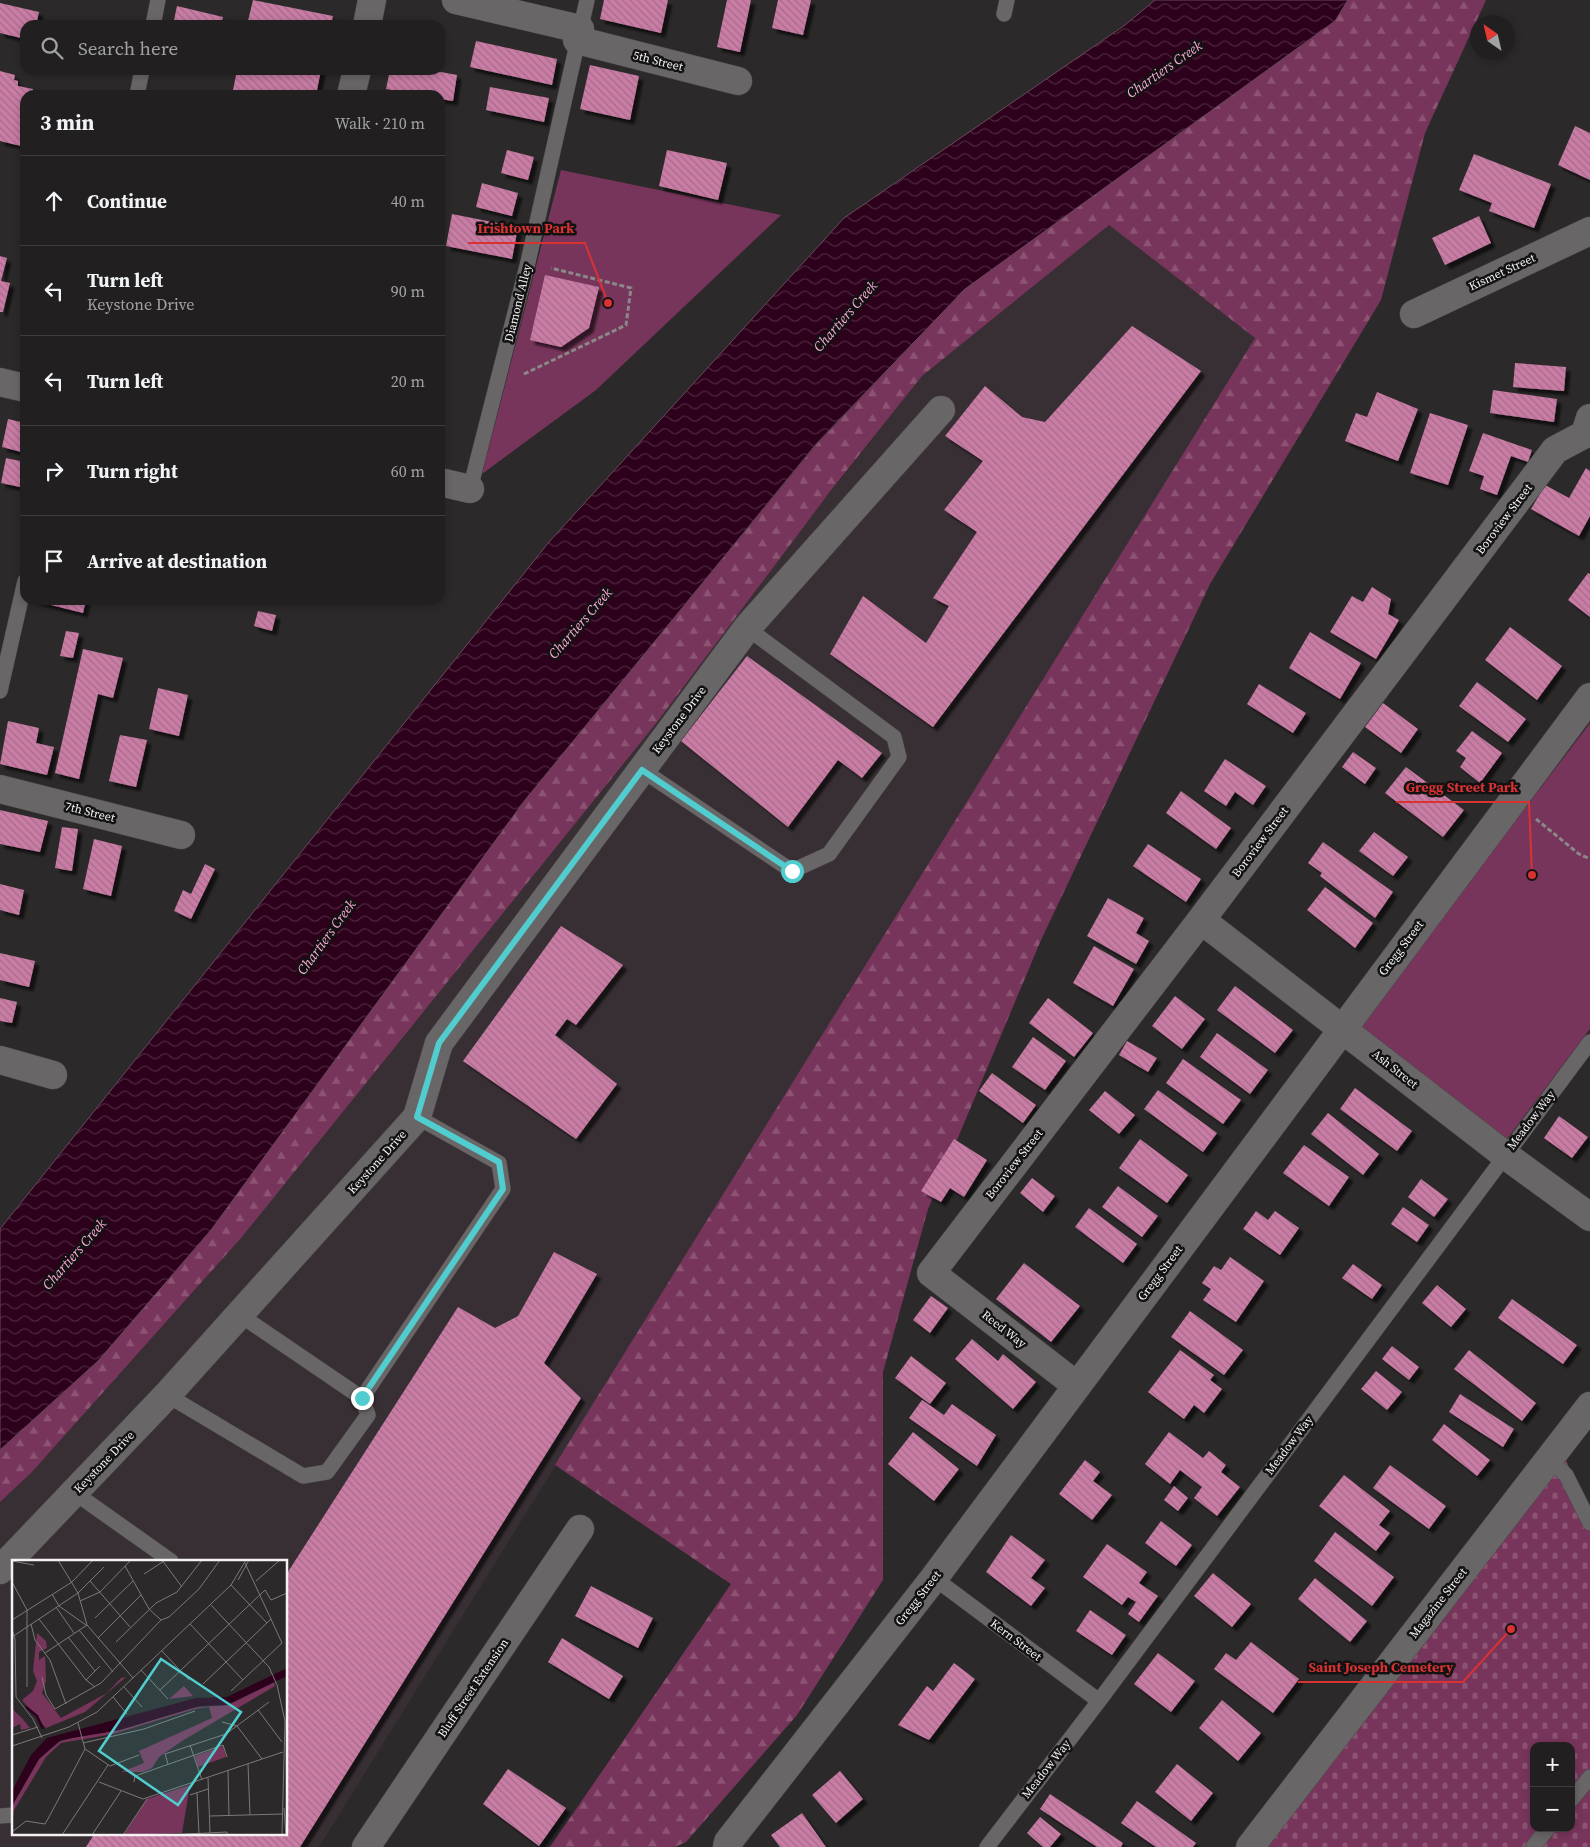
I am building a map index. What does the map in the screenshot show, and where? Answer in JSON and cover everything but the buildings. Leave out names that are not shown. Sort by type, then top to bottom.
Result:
[{"type":"street","points":[[368,20],[372,0]]},
{"type":"street","name":"5th Street","points":[[456,0],[738,81]]},
{"type":"street","points":[[352,90],[356,75]]},
{"type":"street","name":"Kismet Street","points":[[1414,314],[1590,231]]},
{"type":"street","points":[[0,382],[20,387]]},
{"type":"street","name":"Keystone Drive","points":[[0,1570],[167,1395],[417,1117],[439,1043],[747,628],[941,410]]},
{"type":"street","name":"Boroview Street","points":[[932,1272],[1201,920],[1555,450],[1588,429]]},
{"type":"street","points":[[445,483],[470,489]]},
{"type":"street","name":"Gregg Street","points":[[727,1847],[728,1842],[934,1578],[1342,1027],[1590,697]]},
{"type":"street","name":"7th Street","points":[[0,789],[181,835]]},
{"type":"street","name":"Ash Street","points":[[1201,920],[1505,1154],[1590,1217]]},
{"type":"street","points":[[0,1060],[53,1076]]},
{"type":"street","name":"Reed Way","points":[[932,1272],[1076,1385]]},
{"type":"street","name":"Magazine Street","points":[[1250,1847],[1590,1406]]},
{"type":"street","name":"Bluff Street Extension","points":[[366,1847],[580,1529]]},
{"type":"lane","points":[[154,20],[158,0]]},
{"type":"lane","name":"Diamond Alley","points":[[470,489],[528,262],[587,0]]},
{"type":"lane","points":[[138,90],[141,75]]},
{"type":"lane","points":[[0,691],[20,603]]},
{"type":"lane","points":[[642,770],[792,871],[829,854],[898,757],[894,737],[747,628]]},
{"type":"lane","name":"Meadow Way","points":[[987,1847],[1099,1701],[1590,1042]]},
{"type":"lane","points":[[362,1398],[503,1189],[499,1162],[417,1117]]},
{"type":"lane","points":[[167,1395],[303,1476],[327,1472],[368,1415],[362,1398],[240,1315]]},
{"type":"lane","points":[[1549,1459],[1566,1475],[1590,1523]]},
{"type":"lane","points":[[75,1492],[170,1560]]},
{"type":"lane","name":"Kern Street","points":[[934,1578],[1099,1701]]},
{"type":"lane","points":[[1575,1795],[1590,1777]]},
{"type":"lane","points":[[1533,1847],[1545,1832]]},
{"type":"path","points":[[498,382],[525,374],[626,325],[631,288],[528,262]]},
{"type":"path","points":[[1538,820],[1579,854],[1590,859]]},
{"type":"shaded area","points":[[1109,225],[1255,338],[319,1847],[0,1847],[0,1502],[31,1473],[241,1238],[922,376]]},
{"type":"green space","points":[[1348,0],[1486,0],[1479,15],[1470,15],[1470,35],[1425,133],[1381,300],[1210,584],[1041,940],[928,1209],[883,1372],[883,1580],[797,1715],[686,1842],[675,1847],[550,1847],[731,1584],[555,1465],[1255,338],[1109,225],[922,376],[832,489],[657,722],[241,1238],[31,1473],[0,1502],[0,1450],[98,1361],[211,1230],[525,800],[817,444],[965,289],[1335,21]]},
{"type":"green space","points":[[561,170],[781,215],[596,390],[482,474]]},
{"type":"green space","points":[[1590,723],[1590,1029],[1507,1139],[1359,1026]]},
{"type":"green space","points":[[1564,1456],[1590,1513],[1590,1847],[1264,1847]]},
{"type":"water","name":"Chartiers Creek","points":[[1155,0],[1348,0],[1335,21],[965,289],[817,443],[525,800],[211,1230],[98,1361],[0,1450],[0,1229],[549,542],[844,218],[1125,25]]},
{"type":"place","name":"Irishtown Park","points":[[608,303]]},
{"type":"place","name":"Gregg Street Park","points":[[1532,875]]},
{"type":"place","name":"Saint Joseph Cemetery","points":[[1511,1629]]},
{"type":"route","points":[[362,1398],[503,1189],[499,1162],[417,1117],[439,1043],[642,770],[792,871]]}]
